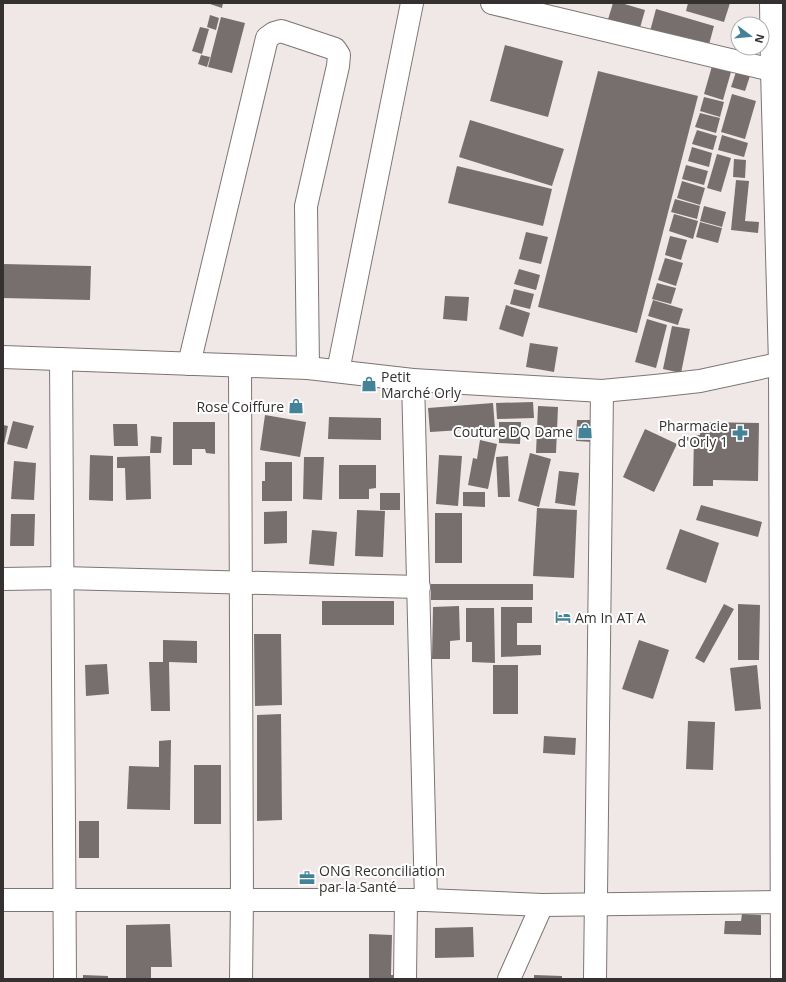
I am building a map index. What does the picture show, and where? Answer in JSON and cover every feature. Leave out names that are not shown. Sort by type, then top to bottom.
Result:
[{"type":"street","points":[[338,372],[412,3]]},
{"type":"street","points":[[492,3],[772,70]]},
{"type":"street","points":[[771,3],[781,363],[782,979]]},
{"type":"street","points":[[189,364],[267,38],[274,33],[281,31],[335,50],[339,55],[338,66],[306,206],[308,368]]},
{"type":"street","points":[[3,357],[308,368],[413,380],[602,391],[700,381],[781,363]]},
{"type":"street","points":[[61,359],[65,979]]},
{"type":"street","points":[[240,366],[241,979]]},
{"type":"street","points":[[405,979],[416,900],[419,587],[413,380]]},
{"type":"street","points":[[595,979],[602,391]]},
{"type":"street","points":[[3,579],[62,578],[419,587]]},
{"type":"street","points":[[3,900],[416,900],[542,905],[782,902]]},
{"type":"street","points":[[510,979],[542,905]]},
{"type":"building","points":[[207,3],[223,3],[222,8]]},
{"type":"building","points":[[613,3],[621,3],[645,10],[638,35],[606,26]]},
{"type":"building","points":[[688,3],[730,3],[724,22],[686,11]]},
{"type":"building","points":[[656,9],[714,26],[707,52],[649,35]]},
{"type":"building","points":[[210,15],[219,18],[216,30],[207,27]]},
{"type":"building","points":[[221,17],[245,23],[232,73],[208,67]]},
{"type":"building","points":[[200,27],[209,29],[202,54],[192,51]]},
{"type":"building","points":[[505,45],[563,61],[548,117],[490,101]]},
{"type":"building","points":[[201,55],[210,57],[207,67],[198,64]]},
{"type":"building","points":[[712,66],[731,72],[723,100],[704,94]]},
{"type":"building","points":[[598,71],[698,96],[637,333],[538,307]]},
{"type":"building","points":[[736,72],[750,76],[745,91],[731,87]]},
{"type":"building","points":[[732,94],[756,101],[745,139],[721,132]]},
{"type":"building","points":[[704,97],[724,102],[720,117],[700,111]]},
{"type":"building","points":[[700,113],[720,118],[716,133],[695,127]]},
{"type":"building","points":[[470,120],[564,149],[552,186],[459,157]]},
{"type":"building","points":[[697,130],[717,136],[713,150],[692,144]]},
{"type":"building","points":[[722,135],[748,143],[744,157],[718,150]]},
{"type":"building","points":[[692,147],[712,153],[709,167],[688,161]]},
{"type":"building","points":[[717,154],[731,158],[721,192],[707,188]]},
{"type":"building","points":[[734,159],[746,160],[745,178],[733,177]]},
{"type":"building","points":[[686,165],[708,171],[704,185],[682,179]]},
{"type":"building","points":[[457,166],[552,189],[543,226],[448,203]]},
{"type":"building","points":[[736,180],[749,181],[745,221],[759,222],[758,233],[731,230]]},
{"type":"building","points":[[682,181],[705,188],[700,205],[677,198]]},
{"type":"building","points":[[675,199],[700,206],[697,219],[671,212]]},
{"type":"building","points":[[704,206],[726,212],[722,227],[700,221]]},
{"type":"building","points":[[674,214],[698,221],[693,239],[669,231]]},
{"type":"building","points":[[700,222],[722,228],[718,243],[696,237]]},
{"type":"building","points":[[526,232],[548,237],[541,264],[519,259]]},
{"type":"building","points":[[670,236],[687,240],[681,260],[665,255]]},
{"type":"building","points":[[665,258],[683,263],[676,286],[658,280]]},
{"type":"building","points":[[3,264],[91,266],[90,300],[3,298]]},
{"type":"building","points":[[519,269],[540,275],[536,290],[514,284]]},
{"type":"building","points":[[657,283],[676,288],[671,304],[652,299]]},
{"type":"building","points":[[514,289],[534,294],[530,309],[510,304]]},
{"type":"building","points":[[445,296],[469,297],[467,321],[443,319]]},
{"type":"building","points":[[653,300],[683,309],[678,325],[648,316]]},
{"type":"building","points":[[506,305],[530,313],[523,337],[499,329]]},
{"type":"building","points":[[647,319],[667,325],[656,368],[635,362]]},
{"type":"building","points":[[672,326],[690,329],[681,373],[663,369]]},
{"type":"building","points":[[530,343],[558,347],[554,372],[526,367]]},
{"type":"building","points":[[533,402],[534,418],[497,419],[496,403]]},
{"type":"building","points":[[493,403],[495,428],[430,432],[428,408]]},
{"type":"building","points":[[538,406],[558,407],[556,453],[536,453]]},
{"type":"building","points":[[265,415],[306,422],[300,457],[260,450]]},
{"type":"building","points":[[329,417],[381,418],[381,440],[328,439]]},
{"type":"building","points":[[577,420],[593,420],[593,442],[576,441]]},
{"type":"building","points":[[13,421],[34,426],[27,449],[7,444]]},
{"type":"building","points":[[173,422],[215,422],[215,454],[206,453],[205,449],[192,449],[192,465],[173,465]]},
{"type":"building","points":[[499,422],[521,422],[520,444],[499,443]]},
{"type":"building","points":[[701,422],[759,423],[758,481],[713,480],[713,486],[693,486],[694,435],[700,435]]},
{"type":"building","points":[[113,424],[137,424],[138,446],[114,446]]},
{"type":"building","points":[[3,425],[8,426],[4,444],[3,444]]},
{"type":"building","points":[[645,429],[677,444],[654,492],[623,477]]},
{"type":"building","points":[[151,436],[162,437],[161,453],[150,453]]},
{"type":"building","points":[[480,440],[497,444],[488,489],[468,485],[473,458],[477,459]]},
{"type":"building","points":[[530,453],[551,459],[539,507],[518,501]]},
{"type":"building","points":[[90,455],[113,456],[113,501],[89,500]]},
{"type":"building","points":[[439,455],[462,456],[458,506],[436,504]]},
{"type":"building","points":[[150,456],[151,499],[126,500],[125,468],[117,468],[117,457]]},
{"type":"building","points":[[508,456],[510,497],[498,497],[496,457]]},
{"type":"building","points":[[304,457],[324,457],[322,500],[303,499]]},
{"type":"building","points":[[14,461],[36,463],[34,500],[11,499]]},
{"type":"building","points":[[265,462],[292,462],[292,501],[262,501],[262,481],[265,481]]},
{"type":"building","points":[[339,465],[376,465],[376,488],[369,489],[369,499],[339,499]]},
{"type":"building","points":[[559,471],[579,473],[575,506],[555,503]]},
{"type":"building","points":[[463,492],[485,492],[485,507],[463,506]]},
{"type":"building","points":[[380,493],[400,493],[400,510],[380,510]]},
{"type":"building","points":[[701,505],[762,522],[758,537],[696,520]]},
{"type":"building","points":[[537,508],[577,510],[574,578],[533,576]]},
{"type":"building","points":[[357,510],[385,511],[383,557],[355,556]]},
{"type":"building","points":[[287,511],[287,543],[264,544],[264,512]]},
{"type":"building","points":[[435,513],[462,513],[462,563],[435,563]]},
{"type":"building","points":[[11,514],[35,514],[34,546],[10,546]]},
{"type":"building","points":[[680,529],[719,543],[706,583],[666,569]]},
{"type":"building","points":[[312,530],[337,532],[334,566],[309,564]]},
{"type":"building","points":[[431,584],[533,584],[533,600],[431,600]]},
{"type":"building","points":[[322,601],[394,601],[394,625],[322,625]]},
{"type":"building","points":[[724,604],[734,609],[704,663],[695,658]]},
{"type":"building","points":[[738,604],[760,605],[759,660],[738,660]]},
{"type":"building","points":[[459,606],[460,640],[450,641],[450,659],[432,659],[433,607]]},
{"type":"building","points":[[501,607],[532,607],[532,623],[517,623],[517,645],[541,645],[541,655],[501,657]]},
{"type":"building","points":[[466,608],[494,608],[495,663],[472,662],[472,642],[466,642]]},
{"type":"building","points":[[254,634],[281,634],[282,705],[255,706]]},
{"type":"building","points":[[163,640],[197,641],[197,663],[169,662],[170,711],[151,711],[149,662],[163,662]]},
{"type":"building","points":[[639,640],[669,650],[653,699],[622,689]]},
{"type":"building","points":[[107,664],[109,694],[86,696],[85,665]]},
{"type":"building","points":[[493,665],[518,665],[518,714],[493,714]]},
{"type":"building","points":[[757,665],[761,709],[735,711],[730,668]]},
{"type":"building","points":[[281,714],[282,820],[257,821],[257,715]]},
{"type":"building","points":[[688,721],[715,722],[713,770],[686,769]]},
{"type":"building","points":[[544,736],[576,738],[575,755],[543,753]]},
{"type":"building","points":[[171,740],[170,810],[127,809],[129,766],[159,767],[159,741]]},
{"type":"building","points":[[194,765],[221,765],[221,824],[194,824]]},
{"type":"building","points":[[79,821],[99,821],[99,858],[79,858]]},
{"type":"building","points":[[742,914],[761,915],[761,935],[724,934],[725,921],[741,921]]},
{"type":"building","points":[[170,924],[172,967],[151,967],[151,979],[126,979],[126,925]]},
{"type":"building","points":[[473,927],[474,957],[435,958],[435,928]]},
{"type":"building","points":[[369,934],[392,935],[391,975],[398,975],[398,979],[369,979]]},
{"type":"building","points":[[83,975],[108,976],[108,979],[83,979]]},
{"type":"building","points":[[534,975],[562,976],[562,979],[534,979]]},
{"type":"place","name":"Petit Marché Orly","points":[[369,384]]},
{"type":"place","name":"Rose Coiffure","points":[[296,406]]},
{"type":"place","name":"Couture DQ Dame","points":[[585,431]]},
{"type":"place","name":"Pharmacie d'Orly 1","points":[[740,433]]},
{"type":"place","name":"Am In AT A","points":[[563,617]]},
{"type":"place","name":"ONG Reconciliation par la Santé","points":[[307,878]]}]
